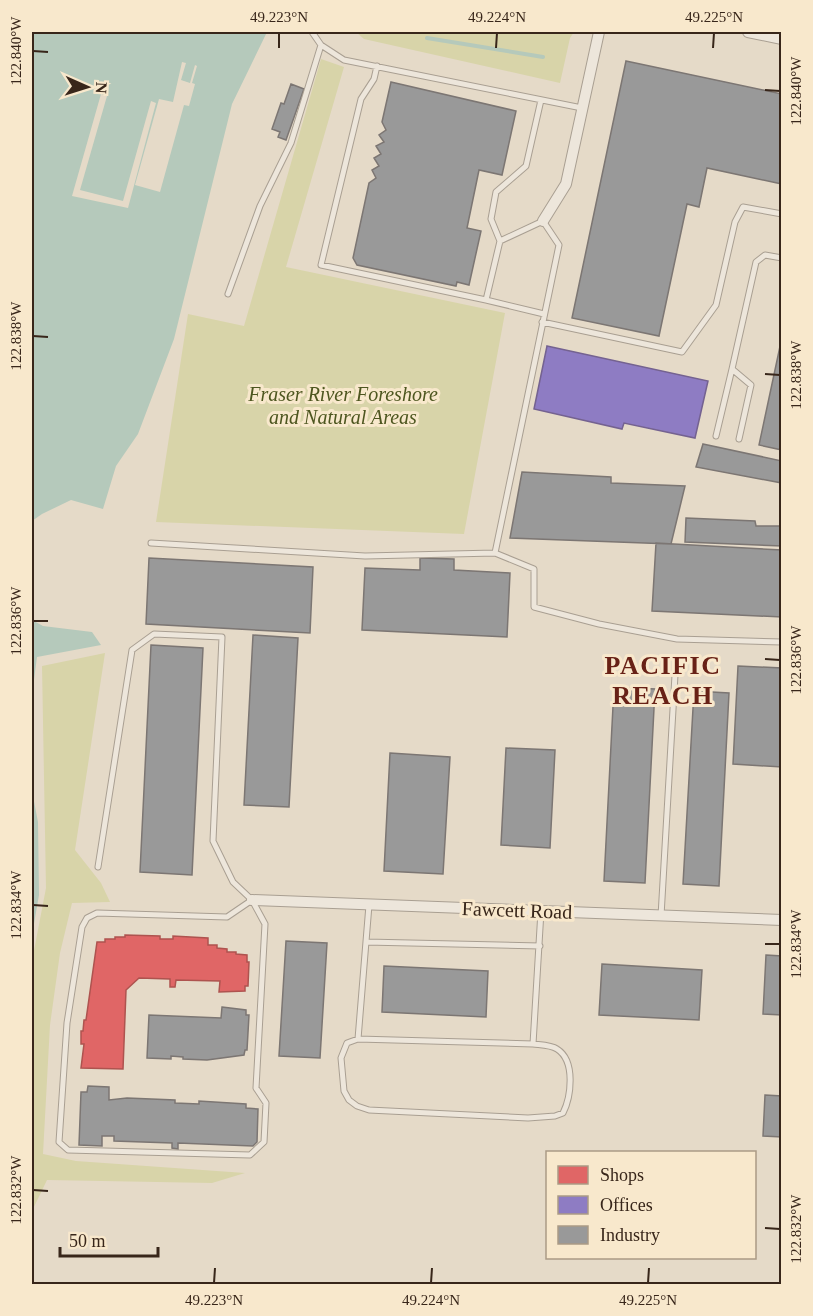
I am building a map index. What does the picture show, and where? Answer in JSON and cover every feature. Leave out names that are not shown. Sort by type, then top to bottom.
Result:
[{"type":"street","points":[[543,221],[566,184],[599,32]]},
{"type":"street","points":[[748,32],[782,39]]},
{"type":"street","name":"Fawcett Road","points":[[252,900],[782,920]]},
{"type":"lane","points":[[312,32],[321,45],[344,60],[582,108]]},
{"type":"lane","points":[[228,294],[260,206],[291,143],[321,45]]},
{"type":"lane","points":[[377,66],[374,79],[361,99],[321,265],[544,314]]},
{"type":"lane","points":[[486,300],[500,241],[491,219],[496,192],[526,166],[541,100]]},
{"type":"lane","points":[[542,322],[682,352],[716,305],[735,222],[743,207],[782,214]]},
{"type":"lane","points":[[495,553],[558,245],[543,221],[500,241]]},
{"type":"lane","points":[[716,436],[756,262],[765,255],[782,258]]},
{"type":"lane","points":[[732,369],[751,385],[739,439]]},
{"type":"lane","points":[[151,543],[365,556],[495,553],[534,569],[534,607],[599,624],[677,639],[782,642]]},
{"type":"lane","points":[[98,867],[132,650],[154,634],[222,637],[213,841],[233,882],[252,900],[265,924],[256,1088],[266,1102],[264,1142],[250,1155],[68,1150],[59,1142],[67,1023],[81,927],[87,918],[97,913],[226,917],[252,900]]},
{"type":"lane","points":[[661,916],[675,675]]},
{"type":"lane","points":[[358,1039],[369,905]]},
{"type":"lane","points":[[533,1044],[541,911]]},
{"type":"lane","points":[[366,942],[540,946]]},
{"type":"lane","points":[[358,1039],[533,1044],[555,1047],[562,1053],[569,1068],[568,1102],[562,1113],[555,1116],[528,1118],[381,1111],[357,1106],[349,1100],[345,1091],[341,1058],[347,1043],[358,1039]]},
{"type":"green space","points":[[356,32],[574,32],[570,38],[560,83],[364,39]]},
{"type":"green space","name":"Fraser River Foreshore and Natural Areas","points":[[321,59],[344,67],[286,267],[505,313],[464,534],[156,522],[188,314],[244,326]]},
{"type":"green space","points":[[105,653],[75,850],[101,883],[110,902],[72,903],[60,953],[50,1025],[43,1154],[76,1161],[245,1173],[212,1183],[47,1180],[32,1211],[32,961],[46,888],[42,666]]},
{"type":"shaded area","points":[[32,32],[267,32],[232,104],[174,339],[138,434],[116,466],[103,509],[71,500],[32,521]]},
{"type":"shaded area","points":[[32,620],[43,626],[92,632],[101,645],[37,657],[32,695]]},
{"type":"shaded area","points":[[32,791],[38,822],[39,895],[32,935]]},
{"type":"pier","points":[[182,62],[186,63],[181,80],[190,83],[195,65],[197,66],[192,83],[195,84],[189,106],[184,105],[160,192],[135,185],[159,99],[173,102]]},
{"type":"pier","points":[[101,94],[107,96],[80,190],[123,201],[151,101],[156,103],[128,208],[72,196]]},
{"type":"building: Shops","points":[[125,935],[160,936],[160,939],[173,939],[173,936],[208,938],[208,945],[217,945],[217,948],[227,949],[227,952],[247,955],[248,986],[245,986],[245,991],[219,992],[220,981],[176,980],[175,987],[170,987],[170,979],[139,978],[126,990],[123,1069],[81,1068],[84,1044],[81,1044],[81,1031],[83,1031],[84,1020],[86,1020],[97,942],[125,937]]},
{"type":"building: Offices","points":[[547,346],[708,381],[695,438],[624,423],[622,429],[534,409]]},
{"type":"building: Industry","points":[[626,61],[782,94],[782,184],[707,168],[699,207],[687,204],[659,336],[572,318]]},
{"type":"building: Industry","points":[[391,82],[516,111],[502,175],[479,170],[467,228],[481,231],[469,285],[457,282],[456,286],[357,265],[353,258],[369,183],[376,178],[372,170],[379,166],[374,158],[381,154],[376,146],[384,142],[379,135],[386,130],[382,122]]},
{"type":"building: Industry","points":[[291,84],[304,89],[286,140],[278,137],[280,132],[272,129],[281,103],[284,104]]},
{"type":"building: Industry","points":[[782,337],[782,450],[759,445]]},
{"type":"building: Industry","points":[[703,444],[782,461],[782,483],[696,467]]},
{"type":"building: Industry","points":[[522,472],[611,477],[611,483],[685,486],[671,544],[510,538]]},
{"type":"building: Industry","points":[[686,518],[755,521],[756,526],[782,526],[782,546],[685,542]]},
{"type":"building: Industry","points":[[656,543],[782,550],[782,617],[652,611]]},
{"type":"building: Industry","points":[[149,558],[313,567],[310,633],[146,624]]},
{"type":"building: Industry","points":[[420,558],[454,559],[454,570],[510,573],[507,637],[362,630],[365,568],[420,570]]},
{"type":"building: Industry","points":[[253,635],[298,638],[289,807],[244,805]]},
{"type":"building: Industry","points":[[151,645],[203,648],[192,875],[140,872]]},
{"type":"building: Industry","points":[[738,666],[782,668],[782,767],[733,764]]},
{"type":"building: Industry","points":[[614,687],[655,689],[645,883],[604,881]]},
{"type":"building: Industry","points":[[694,691],[729,693],[719,886],[683,884]]},
{"type":"building: Industry","points":[[506,748],[555,750],[550,848],[501,845]]},
{"type":"building: Industry","points":[[390,753],[450,757],[443,874],[384,871]]},
{"type":"building: Industry","points":[[286,941],[327,943],[320,1058],[279,1056]]},
{"type":"building: Industry","points":[[766,955],[782,956],[782,1015],[763,1014]]},
{"type":"building: Industry","points":[[602,964],[702,970],[699,1020],[599,1015]]},
{"type":"building: Industry","points":[[384,966],[488,971],[486,1017],[382,1012]]},
{"type":"building: Industry","points":[[222,1007],[246,1010],[246,1015],[249,1015],[247,1050],[244,1055],[207,1060],[171,1056],[171,1059],[147,1058],[149,1015],[221,1018]]},
{"type":"building: Industry","points":[[88,1086],[109,1087],[109,1100],[127,1098],[175,1100],[175,1103],[199,1104],[199,1101],[246,1104],[246,1108],[258,1109],[257,1142],[253,1146],[178,1143],[178,1149],[172,1148],[172,1143],[114,1141],[114,1136],[102,1136],[102,1146],[79,1145],[81,1092],[87,1092]]},
{"type":"building: Industry","points":[[765,1095],[782,1096],[782,1137],[763,1136]]},
{"type":"waterway","points":[[427,38],[543,57]]},
{"type":"district","name":"PACIFIC REACH","points":[[663,680]]}]
